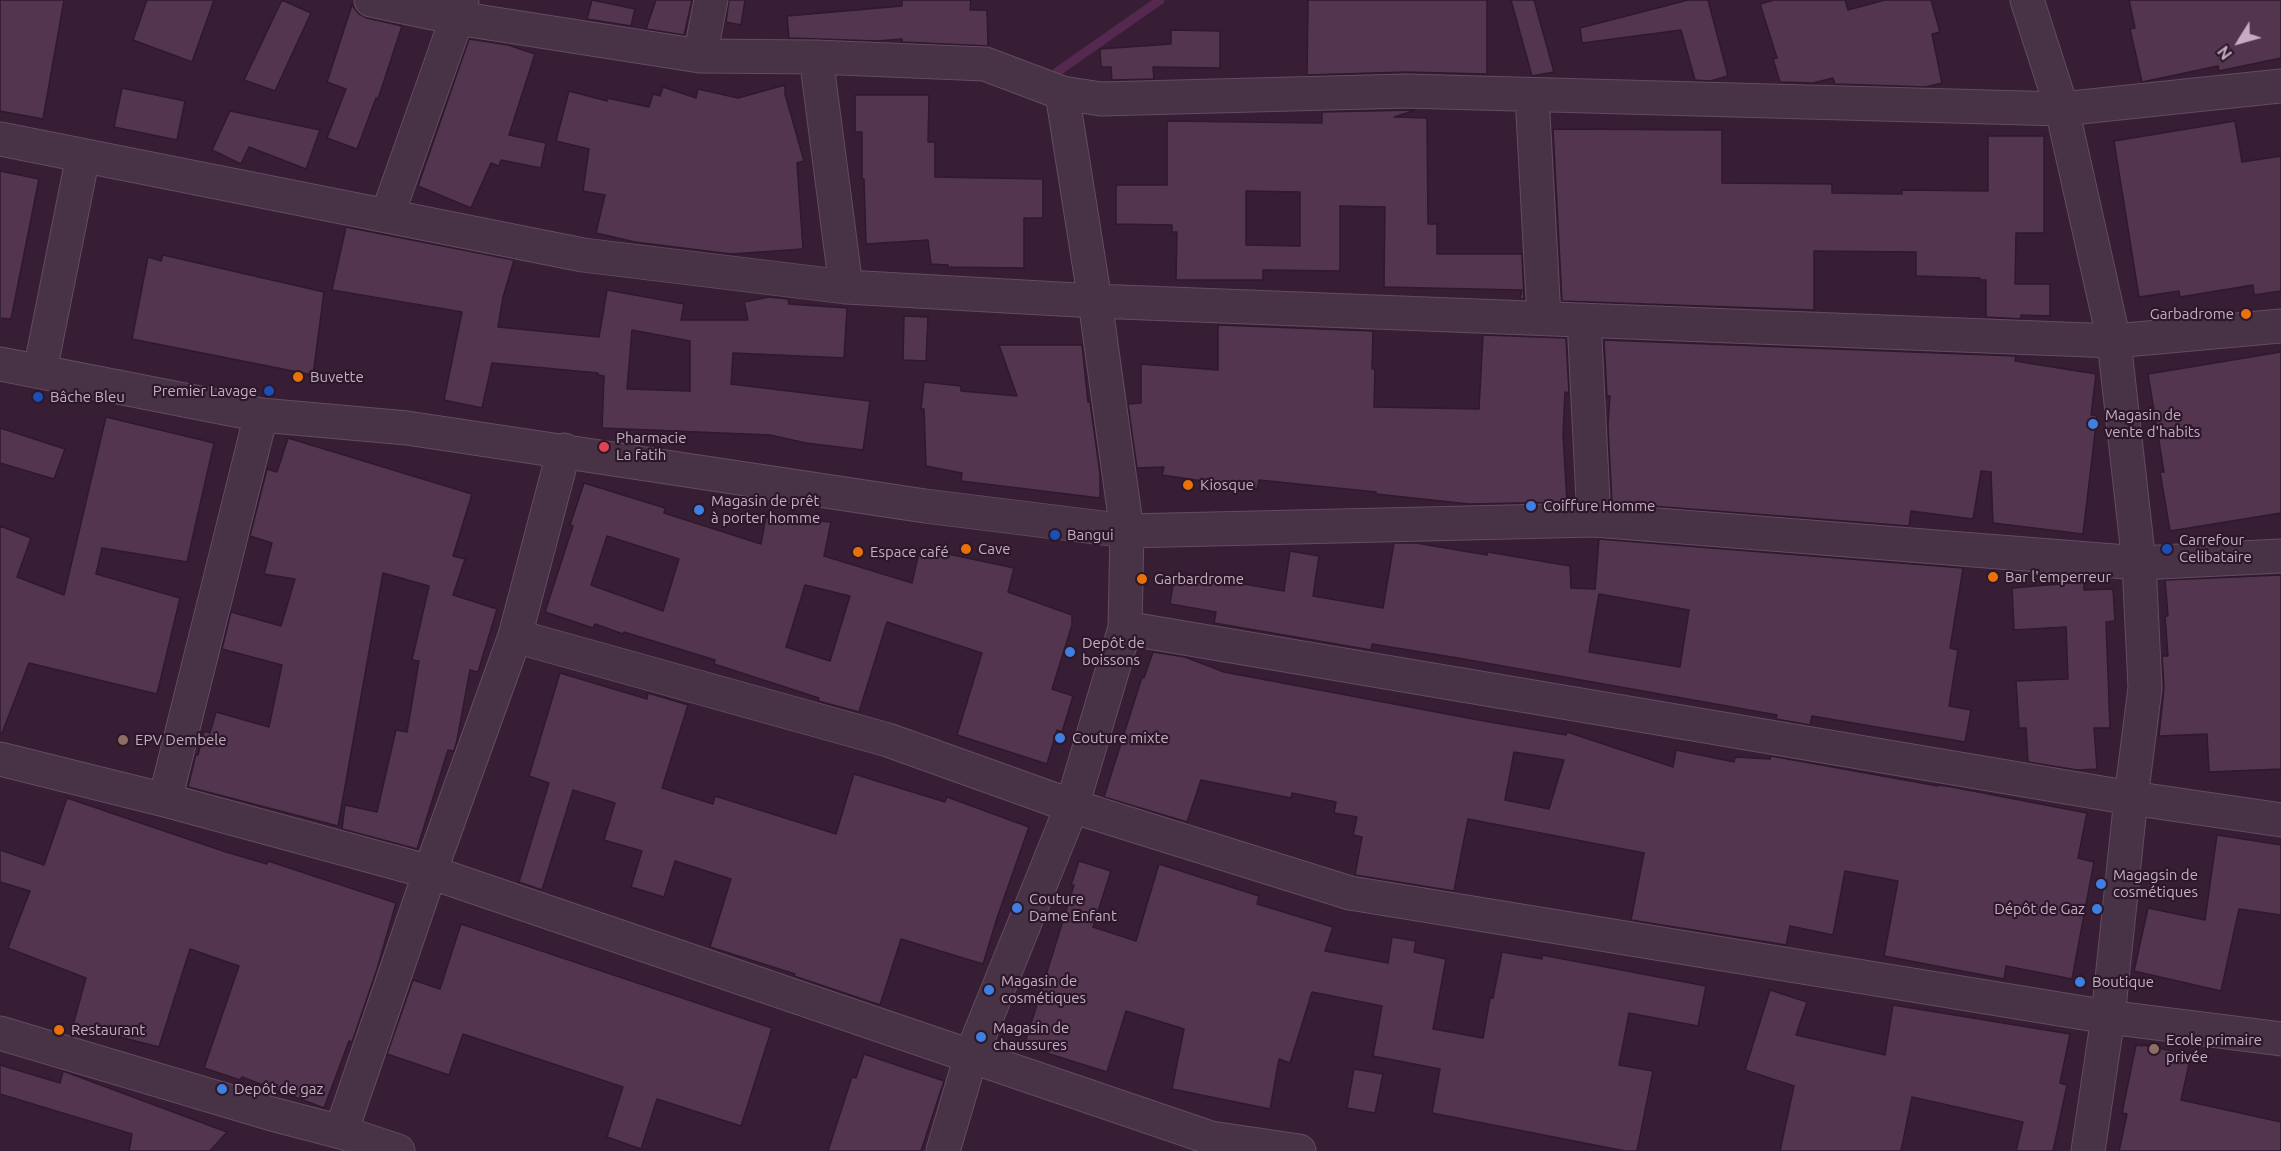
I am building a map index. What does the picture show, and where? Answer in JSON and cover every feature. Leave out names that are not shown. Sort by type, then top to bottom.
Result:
[{"type":"street","points":[[371,0],[460,9],[700,56],[816,57],[985,64],[1062,93],[1101,99],[1407,92],[2062,109],[2281,86]]},
{"type":"street","points":[[700,56],[711,0]]},
{"type":"street","points":[[2027,0],[2062,109],[2114,341],[2139,563],[2145,688],[2108,1017],[2088,1151]]},
{"type":"street","points":[[387,216],[460,9]]},
{"type":"street","points":[[816,57],[846,287]]},
{"type":"street","points":[[943,1151],[971,1056],[1072,806],[1125,628],[1127,531],[1095,301],[1062,93]]},
{"type":"street","points":[[1532,95],[1544,318]]},
{"type":"street","points":[[0,139],[583,255],[846,287],[1095,301],[2114,341],[2281,326]]},
{"type":"street","points":[[40,371],[83,156]]},
{"type":"street","points":[[1584,320],[1594,520]]},
{"type":"street","points":[[0,364],[261,415],[407,428],[925,506],[1127,531],[1594,520],[2139,563],[2281,556]]},
{"type":"street","points":[[165,800],[261,415]]},
{"type":"street","points":[[341,1132],[430,872],[515,636],[564,450]]},
{"type":"street","points":[[1125,628],[2131,798],[2281,820]]},
{"type":"street","points":[[515,636],[888,740],[1072,806],[1350,893],[2108,1017],[2281,1039]]},
{"type":"street","points":[[0,759],[165,800],[430,872],[1211,1138],[1299,1151]]},
{"type":"street","points":[[0,1033],[272,1114],[341,1132],[398,1151]]},
{"type":"building","points":[[0,0],[64,0],[43,119],[0,111]]},
{"type":"building","points":[[147,0],[214,0],[192,62],[133,40]]},
{"type":"building","points":[[282,0],[311,13],[275,91],[244,80]]},
{"type":"building","points":[[592,0],[635,9],[631,26],[587,19]]},
{"type":"building","points":[[656,0],[692,0],[684,35],[646,29]]},
{"type":"building","points":[[729,0],[745,0],[741,25],[726,22]]},
{"type":"building","points":[[902,0],[971,0],[970,10],[987,10],[988,46],[902,42],[902,39],[877,41],[789,38],[787,16],[902,6]]},
{"type":"building","points":[[1308,0],[1487,0],[1487,74],[1406,72],[1307,75]]},
{"type":"building","points":[[1511,0],[1534,0],[1554,72],[1532,76]]},
{"type":"building","points":[[1688,0],[1708,0],[1728,76],[1710,81],[1695,80],[1681,30],[1582,43],[1580,28]]},
{"type":"building","points":[[1774,0],[1845,0],[1848,10],[1885,0],[1931,0],[1940,32],[1932,34],[1942,83],[1926,87],[1835,84],[1833,78],[1813,83],[1780,82],[1773,59],[1777,58],[1760,4]]},
{"type":"building","points":[[2129,0],[2281,0],[2281,58],[2219,71],[2218,66],[2142,82],[2130,29],[2135,28]]},
{"type":"building","points":[[352,5],[359,14],[367,18],[402,26],[378,99],[376,98],[357,149],[327,138],[346,89],[327,82]]},
{"type":"building","points":[[1171,30],[1220,31],[1220,68],[1153,67],[1154,79],[1112,80],[1111,67],[1101,67],[1100,49],[1171,44]]},
{"type":"building","points":[[469,39],[508,45],[535,54],[509,135],[546,143],[541,168],[501,160],[499,166],[491,163],[471,208],[418,186]]},
{"type":"building","points":[[785,85],[785,94],[804,161],[797,163],[803,249],[731,254],[635,242],[596,233],[605,195],[583,191],[589,149],[556,141],[569,91],[607,101],[607,98],[649,107],[653,94],[660,96],[663,87],[696,98],[698,89],[738,98]]},
{"type":"building","points":[[122,88],[185,101],[177,140],[114,127]]},
{"type":"building","points":[[855,95],[929,95],[928,142],[935,142],[935,177],[1043,179],[1043,218],[1024,218],[1024,268],[948,267],[948,265],[931,264],[928,240],[866,244],[862,132],[855,132]]},
{"type":"building","points":[[1416,110],[1394,117],[1427,118],[1428,224],[1437,224],[1437,254],[1522,254],[1524,299],[1520,299],[1522,290],[1384,287],[1385,207],[1340,206],[1340,271],[1263,270],[1263,280],[1176,280],[1177,232],[1172,232],[1172,225],[1116,224],[1116,185],[1167,185],[1167,121],[1322,123],[1322,112]],"holes":[[[1246,191],[1300,192],[1300,246],[1246,245]]]},
{"type":"building","points":[[230,111],[320,130],[306,169],[249,147],[241,164],[212,150]]},
{"type":"building","points":[[2235,121],[2242,162],[2281,156],[2281,291],[2254,295],[2253,285],[2180,297],[2179,291],[2139,297],[2114,141]]},
{"type":"building","points":[[1553,129],[1722,130],[1722,183],[1832,184],[1832,193],[1902,194],[1902,190],[1988,191],[1988,136],[2044,136],[2044,233],[2016,233],[2015,284],[2050,284],[2050,316],[2021,315],[2021,319],[1986,317],[1986,280],[1916,276],[1916,252],[1814,251],[1814,310],[1562,301]]},
{"type":"building","points":[[0,171],[39,179],[11,319],[0,318]]},
{"type":"building","points":[[346,227],[514,260],[503,297],[498,327],[599,337],[607,290],[684,304],[681,320],[748,320],[744,302],[769,297],[788,299],[789,304],[847,308],[844,358],[733,353],[731,384],[870,401],[863,450],[806,443],[770,435],[602,428],[604,376],[598,373],[492,363],[482,408],[444,400],[462,312],[332,290]],"holes":[[[632,330],[690,341],[690,391],[627,389]]]},
{"type":"building","points":[[163,255],[324,292],[313,375],[132,339],[148,257],[161,261]]},
{"type":"building","points":[[904,316],[928,317],[926,361],[903,360]]},
{"type":"building","points":[[1218,325],[1373,331],[1374,407],[1479,409],[1483,335],[1566,338],[1569,393],[1565,392],[1563,434],[1567,502],[1469,504],[1259,480],[1257,489],[1162,475],[1164,467],[1137,468],[1128,404],[1141,403],[1141,364],[1218,370]]},
{"type":"building","points":[[1604,340],[2016,356],[2015,361],[2096,374],[2091,415],[2097,416],[2083,534],[1993,523],[1991,472],[1981,471],[1973,519],[1911,511],[1909,526],[1612,503],[1608,426],[1610,396],[1607,396]]},
{"type":"building","points":[[999,345],[1082,345],[1088,402],[1090,402],[1100,474],[1100,498],[961,481],[962,473],[926,466],[924,409],[921,409],[924,382],[961,386],[961,391],[1017,396]]},
{"type":"building","points":[[2281,352],[2281,513],[2170,531],[2160,472],[2164,472],[2148,374]]},
{"type":"building","points":[[106,417],[214,443],[187,562],[102,548],[96,574],[180,598],[157,694],[29,663],[2,733],[0,733],[0,526],[31,538],[17,577],[64,595]]},
{"type":"building","points":[[0,428],[65,449],[54,479],[0,463]]},
{"type":"building","points":[[288,438],[472,494],[453,556],[465,559],[453,595],[497,609],[478,672],[470,670],[454,751],[448,750],[417,849],[342,829],[345,805],[377,812],[396,730],[407,732],[419,661],[412,660],[429,586],[383,573],[338,826],[188,787],[204,731],[210,733],[216,712],[269,727],[282,665],[222,649],[231,612],[281,626],[295,579],[264,574],[272,543],[250,536],[267,469],[277,472]]},
{"type":"building","points":[[584,483],[665,508],[664,513],[761,544],[766,517],[831,522],[824,556],[912,583],[920,548],[1014,568],[1008,592],[1072,615],[1072,625],[1052,689],[1073,696],[1062,732],[1057,730],[1047,764],[957,735],[982,653],[887,622],[859,712],[818,701],[819,698],[714,664],[715,660],[595,624],[593,628],[545,612],[573,526],[570,525]],"holes":[[[607,536],[679,559],[663,611],[591,585]],[[805,585],[850,596],[830,661],[786,647]]]},
{"type":"building","points":[[1599,539],[1963,568],[1950,648],[1958,650],[1949,706],[1971,710],[1965,742],[1812,716],[1810,725],[1776,719],[1777,715],[1458,658],[1372,644],[1371,650],[1214,623],[1216,612],[1170,604],[1175,572],[1284,591],[1290,551],[1319,556],[1313,596],[1383,608],[1394,543],[1416,543],[1487,555],[1488,552],[1570,566],[1571,588],[1595,589]],"holes":[[[1599,594],[1689,610],[1680,667],[1589,652]]]},
{"type":"building","points":[[2281,575],[2281,769],[2209,772],[2207,734],[2159,736],[2164,687],[2162,656],[2168,656],[2165,580]]},
{"type":"building","points":[[2084,582],[2084,590],[2113,589],[2115,621],[2106,622],[2110,728],[2094,728],[2097,769],[2077,770],[2028,762],[2026,728],[2019,728],[2016,681],[2068,679],[2066,627],[2014,630],[2012,588]]},
{"type":"building","points":[[1153,652],[1185,657],[1224,672],[1484,721],[1566,735],[1567,732],[1673,767],[1676,750],[1734,762],[1735,757],[1770,759],[1771,756],[2087,813],[2078,858],[2094,862],[2072,979],[2006,966],[2004,979],[1884,956],[1898,881],[1845,871],[1833,935],[1790,926],[1786,945],[1631,920],[1644,853],[1468,819],[1454,891],[1355,875],[1362,837],[1353,835],[1357,817],[1334,813],[1336,802],[1292,793],[1291,798],[1201,780],[1187,822],[1104,797],[1142,677],[1144,678]],"holes":[[[1514,752],[1564,760],[1549,809],[1505,800]]]},
{"type":"building","points":[[560,673],[647,699],[648,693],[688,705],[662,788],[713,804],[715,796],[836,834],[854,774],[945,802],[947,797],[1029,827],[983,964],[901,939],[880,1005],[794,976],[795,974],[710,947],[731,879],[675,861],[664,897],[631,887],[642,851],[604,840],[615,803],[573,790],[542,890],[519,882],[549,783],[529,776]]},
{"type":"building","points":[[67,798],[226,852],[267,864],[268,861],[396,903],[377,969],[352,1042],[349,1041],[324,1108],[242,1077],[240,1080],[204,1068],[239,966],[190,949],[159,1047],[73,1025],[86,978],[8,948],[30,891],[0,882],[0,850],[44,865]]},
{"type":"building","points":[[2217,835],[2281,845],[2281,915],[2239,909],[2221,991],[2134,971],[2148,908],[2205,920]]},
{"type":"building","points":[[1079,861],[1111,871],[1093,927],[1136,941],[1159,864],[1259,896],[1257,904],[1333,927],[1325,951],[1388,963],[1392,937],[1416,941],[1414,952],[1446,959],[1433,1029],[1483,1038],[1502,952],[1542,959],[1542,955],[1706,986],[1698,1026],[1629,1013],[1619,1065],[1653,1071],[1637,1151],[1625,1151],[1432,1113],[1440,1069],[1373,1056],[1382,1006],[1312,992],[1290,1063],[1279,1059],[1270,1109],[1172,1089],[1184,1029],[1126,1011],[1107,1072],[1024,1046],[1074,885],[1071,885]]},
{"type":"building","points":[[461,924],[772,1028],[741,1126],[657,1099],[641,1149],[607,1137],[623,1087],[463,1034],[449,1075],[387,1054],[413,980],[440,989]]},
{"type":"building","points":[[1770,990],[1807,1002],[1796,1035],[1885,1055],[1893,1005],[2070,1034],[2060,1083],[2067,1085],[2053,1151],[2016,1151],[2023,1122],[1912,1097],[1901,1151],[1780,1151],[1794,1086],[1745,1070]]},
{"type":"building","points":[[2136,1045],[2191,1055],[2181,1100],[2281,1122],[2281,1151],[2119,1151],[2127,1114],[2122,1113]]},
{"type":"building","points":[[864,1054],[944,1081],[921,1151],[828,1151],[852,1077],[856,1078]]},
{"type":"building","points":[[0,1065],[60,1083],[63,1071],[227,1132],[210,1151],[129,1151],[132,1134],[0,1094]]},
{"type":"building","points":[[1354,1069],[1383,1074],[1375,1113],[1347,1108]]},
{"type":"waterway","points":[[1057,72],[1160,0]]},
{"type":"place","name":"Garbadrome","points":[[2246,314]]},
{"type":"place","name":"Buvette","points":[[298,377]]},
{"type":"place","name":"Premier Lavage","points":[[269,391]]},
{"type":"place","name":"Bâche Bleu","points":[[38,397]]},
{"type":"place","name":"Magasin de vente d'habits","points":[[2093,424]]},
{"type":"place","name":"Pharmacie La fatih","points":[[604,447]]},
{"type":"place","name":"Kiosque","points":[[1188,485]]},
{"type":"place","name":"Coiffure Homme","points":[[1531,506]]},
{"type":"place","name":"Magasin de prêt à porter homme","points":[[699,510]]},
{"type":"place","name":"Bangui","points":[[1055,535]]},
{"type":"place","name":"Cave","points":[[966,549]]},
{"type":"place","name":"Carrefour Celibataire","points":[[2167,549]]},
{"type":"place","name":"Espace café","points":[[858,552]]},
{"type":"place","name":"Bar l'emperreur","points":[[1993,577]]},
{"type":"place","name":"Garbardrome","points":[[1142,579]]},
{"type":"place","name":"Depôt de boissons","points":[[1070,652]]},
{"type":"place","name":"Couture mixte","points":[[1060,738]]},
{"type":"place","name":"EPV Dembele","points":[[123,740]]},
{"type":"place","name":"Magagsin de cosmétiques","points":[[2101,884]]},
{"type":"place","name":"Couture Dame Enfant","points":[[1017,908]]},
{"type":"place","name":"Dépôt de Gaz","points":[[2097,909]]},
{"type":"place","name":"Boutique","points":[[2080,982]]},
{"type":"place","name":"Magasin de cosmétiques","points":[[989,990]]},
{"type":"place","name":"Restaurant","points":[[59,1030]]},
{"type":"place","name":"Magasin de chaussures","points":[[981,1037]]},
{"type":"place","name":"Ecole primaire privée","points":[[2154,1049]]},
{"type":"place","name":"Depôt de gaz","points":[[222,1089]]}]
